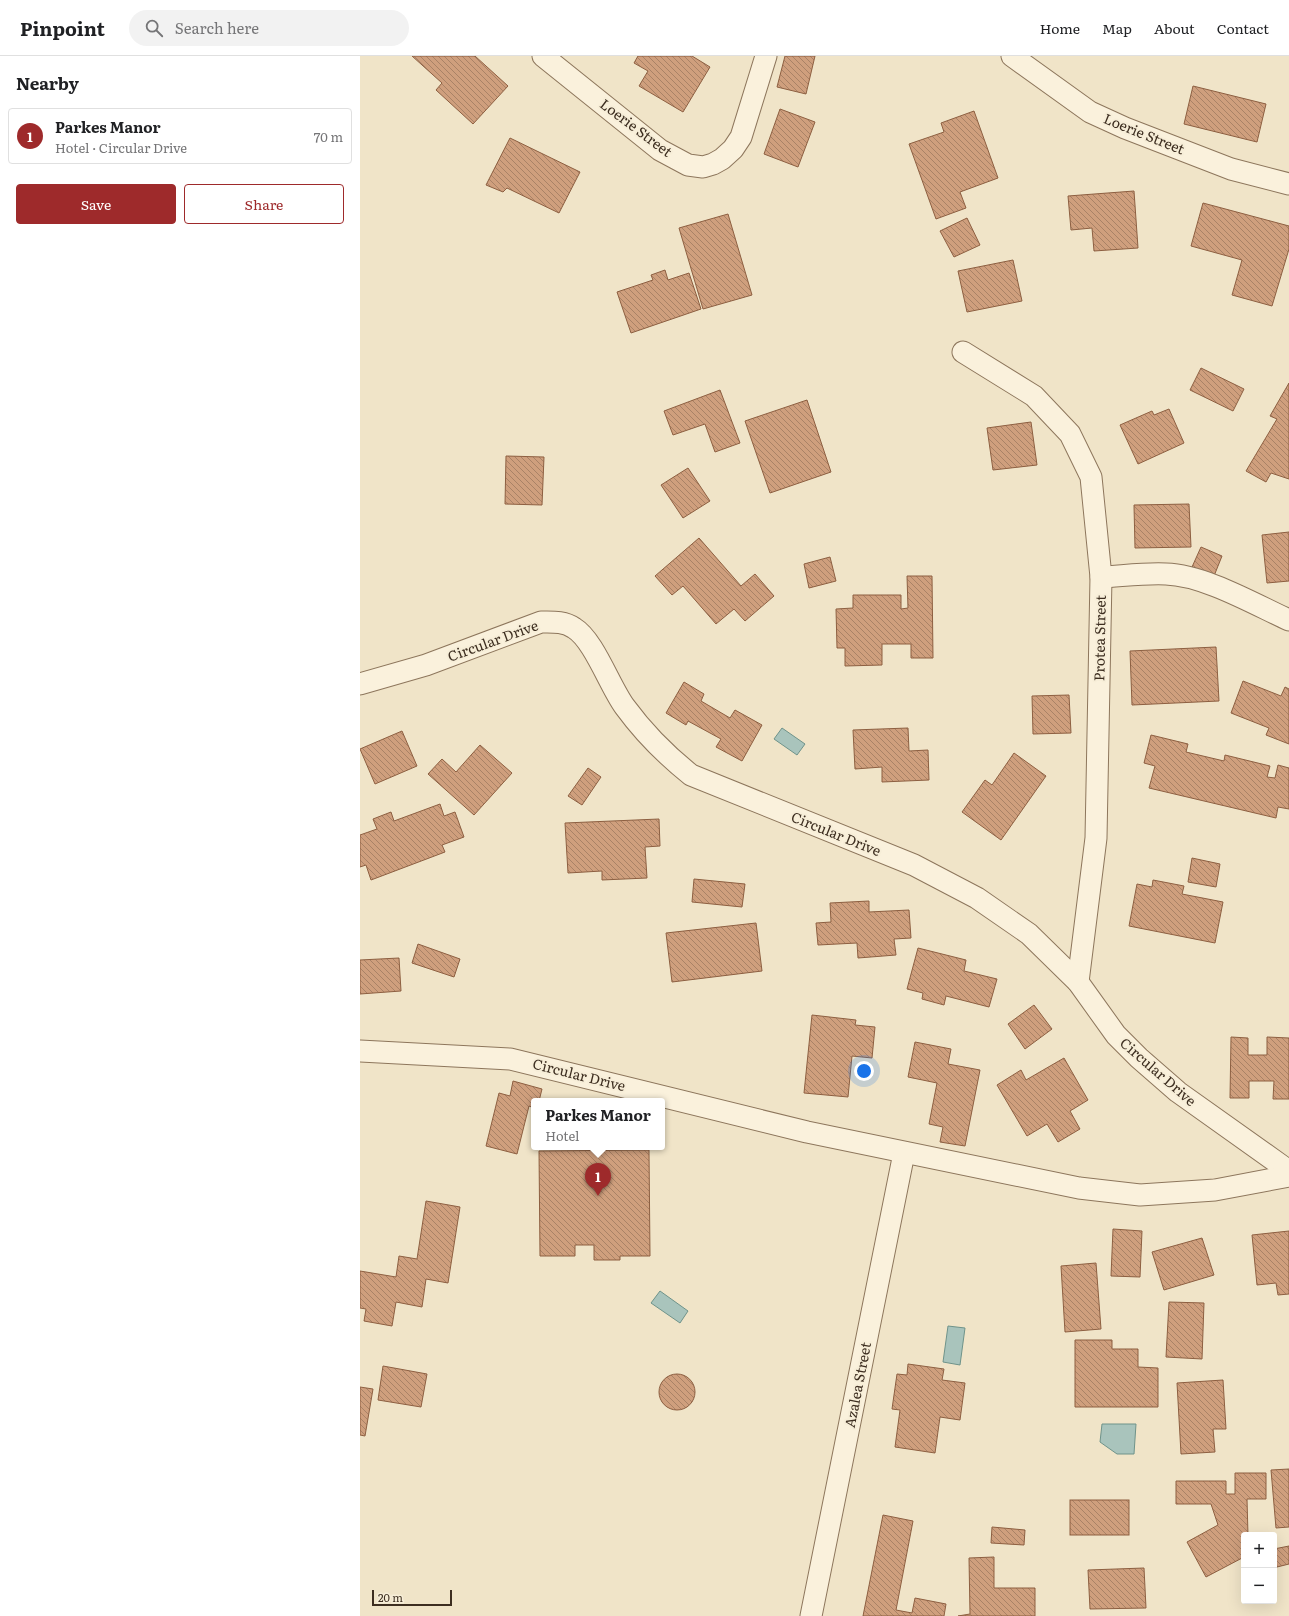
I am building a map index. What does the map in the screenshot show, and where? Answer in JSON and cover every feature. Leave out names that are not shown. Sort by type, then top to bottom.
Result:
[{"type":"street","name":"Loerie Street","points":[[543,56],[660,150],[688,165],[704,167],[722,159],[733,149],[741,137],[766,56]]},
{"type":"street","name":"Loerie Street","points":[[1012,56],[1090,112],[1125,128],[1231,169],[1289,184]]},
{"type":"street","name":"Protea Street","points":[[963,352],[1034,396],[1070,434],[1091,477],[1101,577],[1096,838],[1078,982]]},
{"type":"street","points":[[1101,577],[1167,574],[1185,577],[1218,588],[1289,620]]},
{"type":"street","name":"Circular Drive","points":[[360,684],[426,665],[541,622],[559,622],[574,628],[590,646],[624,706],[664,754],[691,775],[914,865],[977,898],[1029,934],[1078,982],[1116,1035],[1139,1058],[1178,1092],[1289,1171]]},
{"type":"street","name":"Circular Drive","points":[[360,1051],[510,1059],[807,1132],[1079,1188],[1140,1195],[1215,1190],[1289,1176]]},
{"type":"street","name":"Azalea Street","points":[[811,1616],[904,1153]]},
{"type":"water","points":[[782,728],[805,744],[797,755],[774,739]]},
{"type":"water","points":[[660,1291],[688,1311],[680,1323],[651,1303]]},
{"type":"water","points":[[948,1326],[965,1328],[960,1365],[943,1362]]},
{"type":"water","points":[[1102,1424],[1136,1424],[1134,1454],[1117,1454],[1100,1442]]},
{"type":"building","points":[[412,56],[475,56],[508,86],[473,124],[436,90],[442,83]]},
{"type":"building","points":[[638,56],[692,56],[710,67],[683,112],[639,86],[648,71],[634,63]]},
{"type":"building","points":[[785,56],[815,56],[806,94],[777,87]]},
{"type":"building","points":[[1193,86],[1266,104],[1257,142],[1184,124]]},
{"type":"building","points":[[780,109],[815,122],[798,167],[764,154]]},
{"type":"building","points":[[974,111],[998,178],[960,192],[966,208],[936,219],[909,144],[944,132],[941,123]]},
{"type":"building","points":[[510,138],[580,172],[559,213],[507,188],[503,192],[486,185]]},
{"type":"building","points":[[1134,191],[1138,248],[1094,251],[1092,228],[1071,230],[1068,196]]},
{"type":"building","points":[[1203,203],[1289,226],[1289,249],[1272,306],[1232,295],[1242,260],[1191,246]]},
{"type":"building","points":[[728,214],[752,295],[703,309],[679,228]]},
{"type":"building","points":[[967,218],[980,245],[954,257],[940,231]]},
{"type":"building","points":[[1013,260],[1022,301],[967,312],[958,271]]},
{"type":"building","points":[[665,270],[668,280],[689,273],[701,309],[631,333],[617,292],[653,280],[651,275]]},
{"type":"building","points":[[1201,368],[1244,389],[1233,411],[1190,390]]},
{"type":"building","points":[[1289,383],[1289,479],[1271,473],[1266,482],[1246,471],[1277,419],[1270,416]]},
{"type":"building","points":[[720,390],[740,443],[715,452],[705,424],[673,435],[664,411]]},
{"type":"building","points":[[807,400],[831,472],[770,493],[745,421]]},
{"type":"building","points":[[1169,409],[1184,443],[1138,464],[1120,425],[1152,411],[1154,415]]},
{"type":"building","points":[[1031,422],[1037,465],[993,470],[987,428]]},
{"type":"building","points":[[506,456],[544,457],[542,505],[505,504]]},
{"type":"building","points":[[688,468],[710,501],[683,518],[661,485]]},
{"type":"building","points":[[1189,504],[1191,547],[1135,548],[1134,505]]},
{"type":"building","points":[[1289,532],[1289,581],[1267,583],[1262,535]]},
{"type":"building","points":[[699,538],[741,586],[755,574],[774,596],[745,621],[734,609],[716,624],[683,586],[672,595],[655,576]]},
{"type":"building","points":[[1201,547],[1222,556],[1214,576],[1192,567]]},
{"type":"building","points":[[830,557],[836,581],[809,588],[804,564]]},
{"type":"building","points":[[907,576],[932,576],[933,658],[911,658],[911,644],[882,644],[882,665],[845,666],[845,648],[837,648],[836,609],[853,608],[853,595],[901,595],[901,609],[908,608]]},
{"type":"building","points":[[1216,647],[1219,701],[1132,705],[1130,651]]},
{"type":"building","points":[[1243,681],[1281,696],[1285,687],[1289,689],[1289,744],[1266,735],[1269,728],[1231,713]]},
{"type":"building","points":[[684,682],[704,694],[701,701],[730,718],[735,710],[762,725],[742,761],[716,747],[721,739],[688,721],[686,725],[666,713]]},
{"type":"building","points":[[1069,695],[1071,733],[1033,734],[1032,696]]},
{"type":"building","points":[[908,728],[909,751],[928,750],[929,780],[882,782],[882,767],[855,769],[853,730]]},
{"type":"building","points":[[402,731],[417,766],[375,784],[360,749]]},
{"type":"building","points":[[1151,735],[1188,744],[1186,752],[1224,761],[1225,755],[1270,766],[1267,777],[1275,778],[1278,765],[1289,768],[1289,809],[1278,807],[1276,818],[1149,788],[1155,766],[1144,763]]},
{"type":"building","points":[[480,745],[512,773],[474,815],[428,774],[442,759],[456,772]]},
{"type":"building","points":[[1014,753],[1046,776],[1001,840],[962,812],[985,780],[992,785]]},
{"type":"building","points":[[588,768],[601,777],[582,805],[568,796]]},
{"type":"building","points":[[440,804],[444,816],[455,812],[464,837],[442,845],[445,852],[371,880],[366,865],[360,867],[360,835],[377,829],[373,819],[391,812],[394,821]]},
{"type":"building","points":[[659,819],[660,846],[645,847],[647,878],[602,880],[602,871],[568,873],[565,823]]},
{"type":"building","points":[[1192,858],[1220,864],[1216,887],[1188,882]]},
{"type":"building","points":[[694,879],[745,884],[742,907],[692,902]]},
{"type":"building","points":[[1153,880],[1184,886],[1182,894],[1223,902],[1215,943],[1129,926],[1137,884],[1152,887]]},
{"type":"building","points":[[869,901],[869,912],[909,910],[911,938],[894,939],[896,955],[858,958],[857,943],[818,945],[816,923],[831,922],[830,903]]},
{"type":"building","points":[[756,923],[762,971],[672,982],[666,933]]},
{"type":"building","points":[[418,944],[460,959],[454,977],[412,963]]},
{"type":"building","points":[[918,948],[966,960],[964,971],[997,979],[989,1007],[946,996],[944,1005],[922,999],[923,993],[907,989]]},
{"type":"building","points":[[399,958],[401,991],[360,994],[360,960]]},
{"type":"building","points":[[1034,1005],[1052,1029],[1025,1049],[1008,1024]]},
{"type":"building","points":[[812,1015],[856,1020],[855,1025],[875,1027],[872,1058],[852,1056],[848,1097],[804,1093]]},
{"type":"building","points":[[1231,1037],[1248,1038],[1248,1055],[1267,1055],[1267,1037],[1289,1038],[1289,1099],[1273,1099],[1274,1081],[1249,1081],[1249,1098],[1230,1098]]},
{"type":"building","points":[[915,1042],[951,1049],[948,1064],[980,1070],[965,1146],[940,1142],[943,1127],[929,1124],[937,1083],[908,1077]]},
{"type":"building","points":[[1064,1058],[1088,1100],[1070,1111],[1080,1129],[1058,1142],[1047,1124],[1027,1136],[997,1085],[1021,1070],[1026,1080]]},
{"type":"building","points":[[513,1081],[542,1089],[540,1098],[531,1098],[531,1107],[529,1106],[517,1154],[486,1146],[499,1093],[510,1096]]},
{"type":"building","points":[[649,1150],[650,1256],[620,1256],[620,1260],[594,1260],[594,1245],[575,1245],[575,1256],[540,1256],[539,1151]]},
{"type":"building","points":[[426,1201],[460,1207],[448,1283],[426,1279],[422,1307],[396,1302],[392,1326],[364,1321],[366,1309],[360,1308],[360,1271],[396,1277],[399,1256],[417,1259]]},
{"type":"building","points":[[1113,1229],[1142,1231],[1140,1277],[1111,1276]]},
{"type":"building","points":[[1289,1231],[1289,1294],[1278,1295],[1276,1283],[1257,1285],[1252,1235]]},
{"type":"building","points":[[1202,1238],[1214,1275],[1164,1290],[1152,1252]]},
{"type":"building","points":[[1096,1263],[1101,1329],[1065,1332],[1061,1266]]},
{"type":"building","points":[[1169,1302],[1204,1303],[1202,1359],[1166,1357]]},
{"type":"building","points":[[1075,1340],[1112,1340],[1112,1349],[1138,1349],[1138,1367],[1158,1368],[1158,1407],[1075,1407]]},
{"type":"building","points":[[908,1364],[944,1369],[942,1380],[965,1383],[960,1420],[940,1417],[935,1453],[895,1447],[900,1410],[892,1409],[897,1374],[907,1375]]},
{"type":"building","points":[[383,1366],[427,1374],[421,1407],[378,1400]]},
{"type":"building","points":[[681,1374],[690,1379],[694,1385],[694,1399],[690,1405],[681,1410],[673,1410],[664,1405],[660,1399],[659,1388],[664,1379],[670,1375]]},
{"type":"building","points":[[1223,1380],[1226,1429],[1213,1429],[1215,1452],[1181,1454],[1177,1383]]},
{"type":"building","points":[[360,1387],[373,1389],[365,1436],[360,1435]]},
{"type":"building","points":[[1289,1469],[1289,1527],[1276,1528],[1271,1470]]},
{"type":"building","points":[[1235,1473],[1266,1473],[1266,1499],[1247,1499],[1248,1532],[1241,1532],[1241,1559],[1206,1577],[1187,1542],[1218,1525],[1211,1504],[1176,1504],[1176,1481],[1226,1481],[1226,1494],[1235,1494]]},
{"type":"building","points":[[1070,1500],[1129,1500],[1129,1535],[1070,1535]]},
{"type":"building","points":[[883,1515],[913,1521],[896,1610],[912,1613],[915,1598],[946,1604],[944,1616],[863,1616]]},
{"type":"building","points":[[992,1527],[1025,1530],[1024,1545],[991,1543]]},
{"type":"building","points":[[1289,1546],[1289,1564],[1277,1567],[1277,1548]]},
{"type":"building","points":[[994,1557],[994,1588],[1035,1588],[1035,1616],[958,1616],[970,1614],[969,1558]]},
{"type":"building","points":[[1144,1568],[1146,1608],[1090,1609],[1088,1570]]},
{"type":"place","name":"Parkes Manor","points":[[598,1196]]}]
